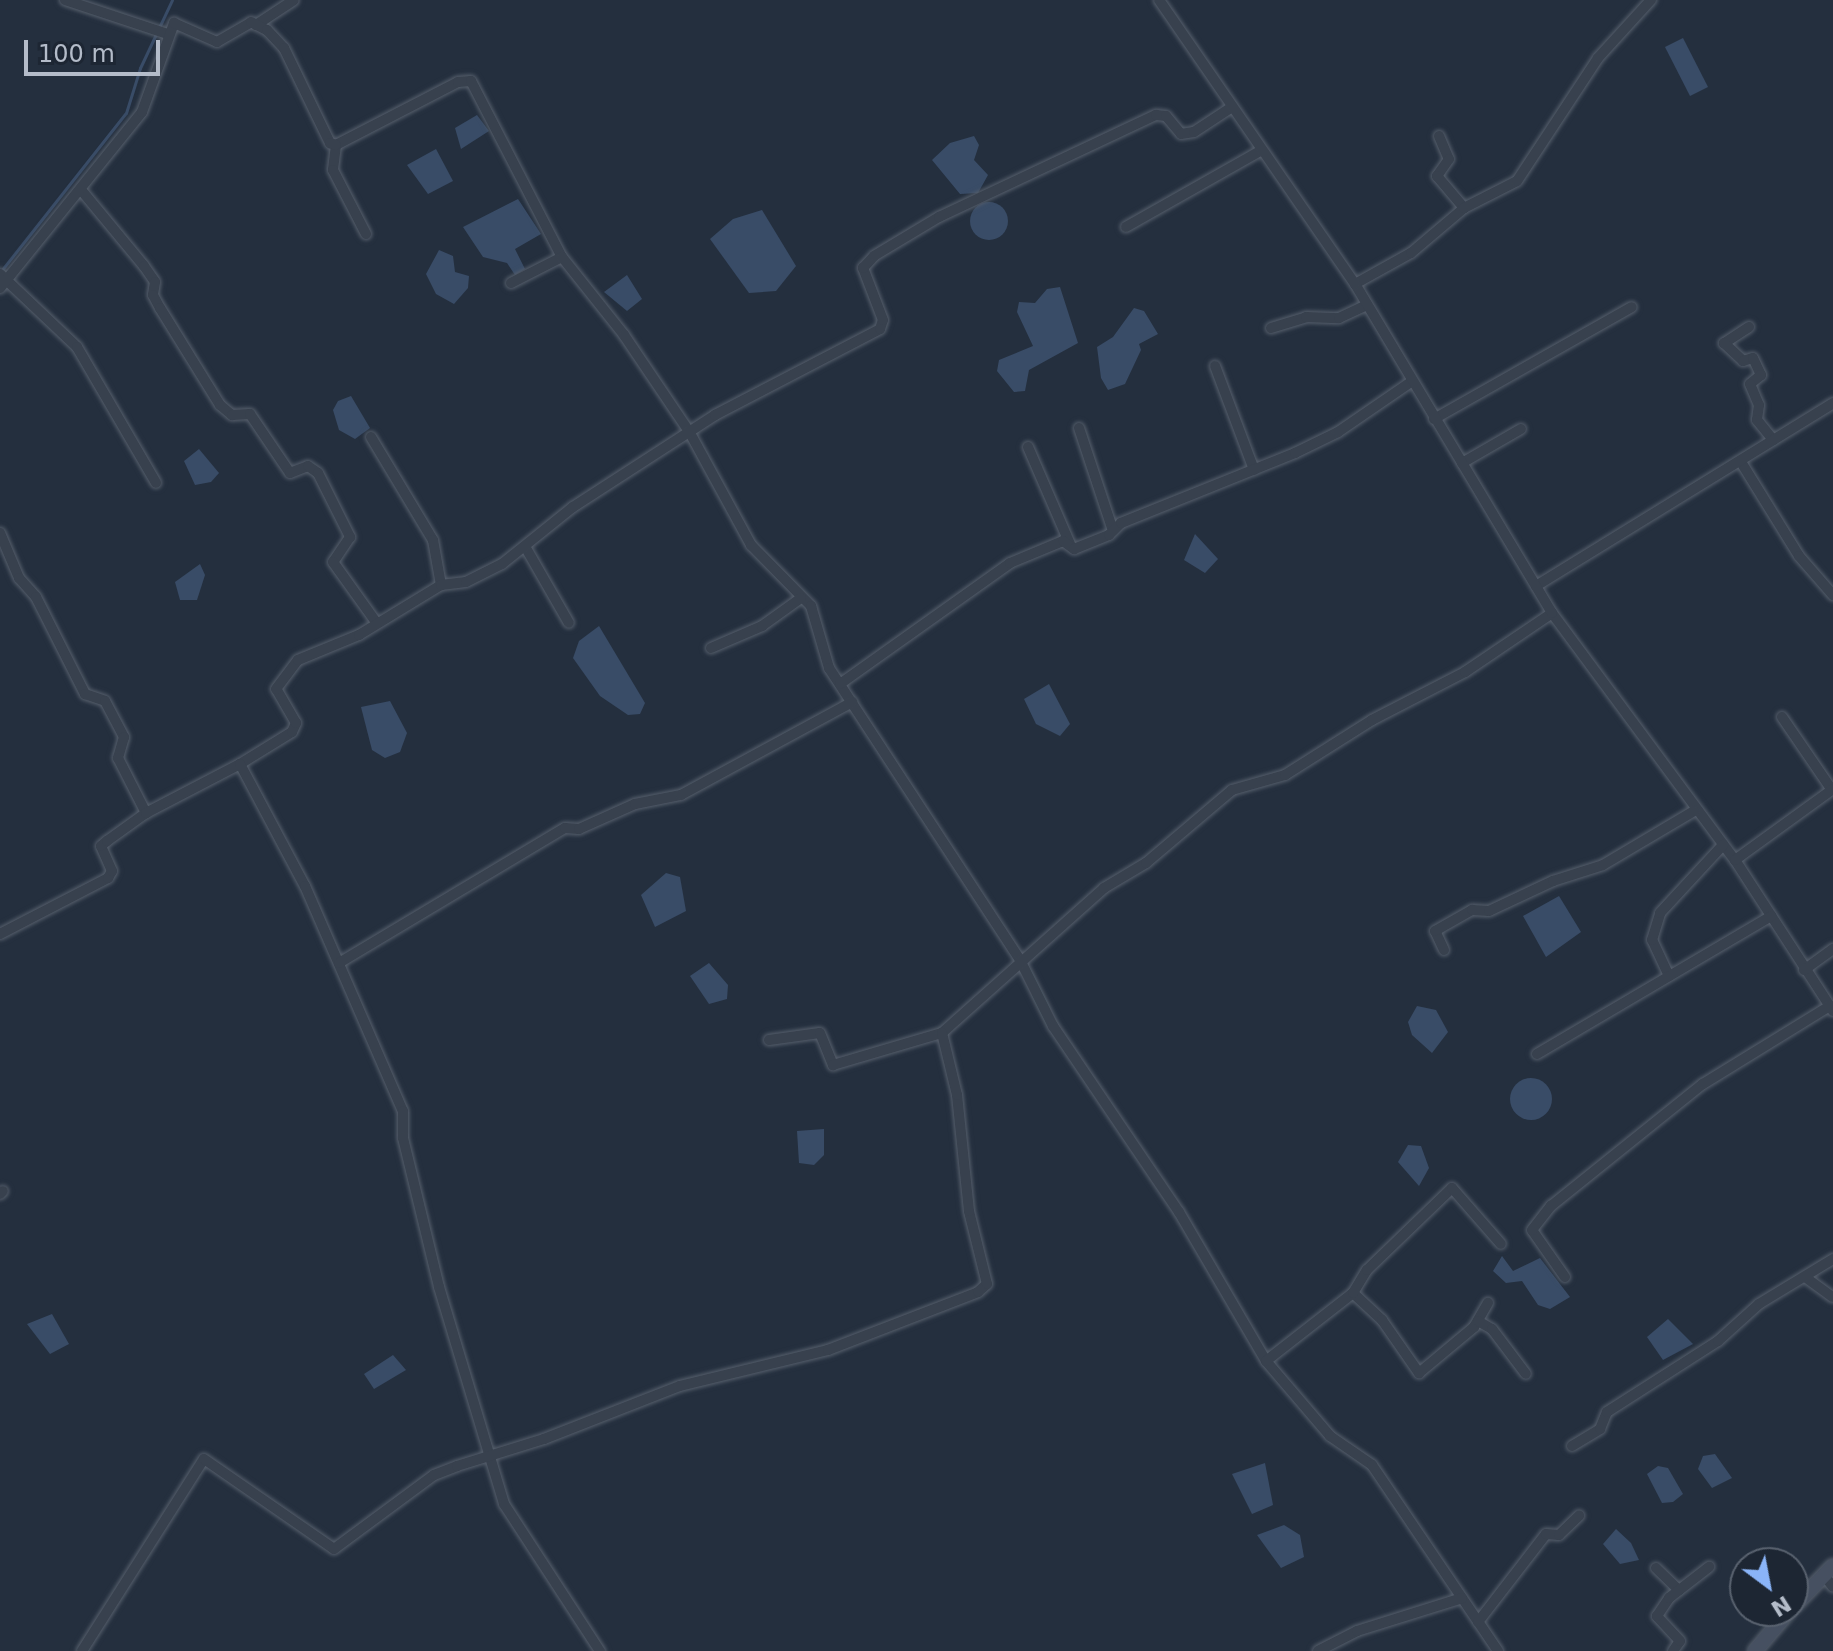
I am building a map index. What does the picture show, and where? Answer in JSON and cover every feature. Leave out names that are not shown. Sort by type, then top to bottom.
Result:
[{"type":"main road","points":[[1809,1590],[1828,1570]]},
{"type":"main road","points":[[1755,1651],[1776,1627]]},
{"type":"street","points":[[65,0],[152,24],[168,34]]},
{"type":"street","points":[[256,25],[294,0]]},
{"type":"street","points":[[1159,0],[1355,284],[1552,613],[1694,811],[1735,860],[1831,1008],[1703,1084],[1551,1206],[1532,1230],[1565,1277]]},
{"type":"street","points":[[1355,284],[1411,253],[1464,208],[1517,181],[1598,58],[1651,0]]},
{"type":"street","points":[[156,483],[77,347],[2,279],[55,214],[82,191],[142,112],[174,23],[217,42],[251,22],[256,25],[284,48],[330,143],[336,145],[458,82],[471,81],[562,257],[690,433],[751,545],[811,606],[820,648],[840,684],[1020,960],[1053,1026],[1179,1212],[1266,1361],[1330,1436],[1372,1465],[1498,1651]]},
{"type":"street","points":[[0,934],[108,878],[112,871],[101,846],[146,813],[240,764],[292,732],[296,723],[276,689],[290,668],[441,585],[466,582],[526,548],[573,507],[690,433],[880,329],[883,320],[863,268],[913,232],[1156,115],[1166,116],[1181,134],[1194,132],[1232,107]]},
{"type":"street","points":[[1439,136],[1449,159],[1437,176],[1464,208]]},
{"type":"street","points":[[336,145],[333,170],[366,234]]},
{"type":"street","points":[[1126,227],[1262,150]]},
{"type":"street","points":[[82,191],[155,282],[153,295],[220,405],[232,415],[250,414],[290,473],[308,466],[318,473],[350,537],[333,562],[376,622]]},
{"type":"street","points":[[511,283],[562,257]]},
{"type":"street","points":[[1271,328],[1306,317],[1339,318],[1367,305]]},
{"type":"street","points":[[1434,419],[1632,307]]},
{"type":"street","points":[[1749,327],[1724,343],[1743,361],[1753,358],[1761,375],[1750,384],[1759,405],[1757,420],[1773,440]]},
{"type":"street","points":[[1215,366],[1254,470]]},
{"type":"street","points":[[1112,528],[1338,432],[1411,382]]},
{"type":"street","points":[[1536,586],[1833,403]]},
{"type":"street","points":[[1074,549],[1109,535],[1112,528],[1079,428]]},
{"type":"street","points":[[1462,463],[1521,429]]},
{"type":"street","points":[[371,437],[433,540],[441,585]]},
{"type":"street","points":[[1028,447],[1061,531],[1074,549]]},
{"type":"street","points":[[1741,462],[1799,556],[1833,595]]},
{"type":"street","points":[[0,533],[19,578],[36,597],[85,694],[105,701],[124,737],[118,758],[146,813]]},
{"type":"street","points":[[840,684],[1010,563],[1063,541],[1074,549]]},
{"type":"street","points":[[526,548],[569,623]]},
{"type":"street","points":[[711,648],[762,626],[801,598]]},
{"type":"street","points":[[769,1040],[820,1033],[833,1065],[942,1033],[1020,960],[1232,790],[1285,775],[1372,720],[1465,672],[1552,613]]},
{"type":"street","points":[[339,963],[565,828],[579,829],[635,804],[681,795],[852,702]]},
{"type":"street","points":[[1735,860],[1832,790],[1782,717]]},
{"type":"street","points":[[240,764],[285,845],[403,1111],[403,1138],[439,1287],[504,1504],[600,1651]]},
{"type":"street","points":[[1444,950],[1435,931],[1472,910],[1489,911],[1553,881],[1603,865],[1694,811]]},
{"type":"street","points":[[1669,976],[1652,940],[1660,913],[1723,845]]},
{"type":"street","points":[[1537,1054],[1771,916]]},
{"type":"street","points":[[1804,970],[1833,949]]},
{"type":"street","points":[[82,1651],[204,1459],[334,1549],[434,1475],[489,1453],[544,1439],[680,1386],[828,1350],[944,1307],[987,1284],[969,1211],[957,1095],[942,1033]]},
{"type":"street","points":[[1266,1361],[1353,1293],[1367,1270],[1452,1188],[1501,1244]]},
{"type":"street","points":[[1572,1446],[1600,1429],[1607,1412],[1718,1341],[1759,1304],[1833,1259]]},
{"type":"street","points":[[1805,1277],[1833,1297]]},
{"type":"street","points":[[1353,1293],[1382,1320],[1419,1373],[1478,1321],[1488,1303]]},
{"type":"street","points":[[1478,1321],[1492,1329],[1526,1374]]},
{"type":"street","points":[[1478,1622],[1546,1534],[1559,1535],[1579,1516]]},
{"type":"street","points":[[1673,1651],[1680,1641],[1657,1616],[1679,1590],[1709,1567]]},
{"type":"street","points":[[1656,1568],[1679,1590]]},
{"type":"street","points":[[1828,1570],[1833,1587]]},
{"type":"street","points":[[1318,1651],[1357,1631],[1462,1598]]},
{"type":"water","points":[[1683,38],[1708,87],[1690,96],[1665,47]]},
{"type":"water","points":[[477,115],[489,131],[461,149],[455,128]]},
{"type":"water","points":[[974,136],[979,145],[974,160],[988,175],[978,193],[960,194],[932,160],[950,143]]},
{"type":"water","points":[[436,149],[453,181],[428,194],[407,165]]},
{"type":"water","points":[[518,199],[541,234],[515,249],[525,269],[515,275],[507,263],[483,257],[463,227]]},
{"type":"water","points":[[989,202],[1003,207],[1008,221],[1003,235],[989,240],[975,235],[970,221],[975,207]]},
{"type":"water","points":[[762,210],[796,266],[776,291],[749,293],[710,239],[733,219]]},
{"type":"water","points":[[439,250],[453,256],[455,272],[469,276],[468,288],[454,304],[436,294],[426,274]]},
{"type":"water","points":[[627,275],[642,299],[627,311],[604,292]]},
{"type":"water","points":[[1060,287],[1078,343],[1029,370],[1025,391],[1014,392],[997,371],[999,360],[1033,346],[1017,312],[1019,302],[1035,303],[1047,289]]},
{"type":"water","points":[[1134,308],[1144,311],[1158,334],[1139,344],[1141,350],[1125,384],[1108,390],[1101,378],[1097,347],[1113,337]]},
{"type":"water","points":[[351,396],[370,428],[355,439],[339,430],[333,410],[338,401]]},
{"type":"water","points":[[199,449],[219,473],[211,482],[195,485],[184,461]]},
{"type":"water","points":[[1195,534],[1218,559],[1205,573],[1184,560]]},
{"type":"water","points":[[200,564],[205,575],[197,600],[180,600],[175,582]]},
{"type":"water","points":[[599,626],[645,703],[640,714],[628,715],[600,696],[573,658],[579,641]]},
{"type":"water","points":[[1049,684],[1070,724],[1060,736],[1036,724],[1024,699]]},
{"type":"water","points":[[390,701],[407,733],[400,752],[385,758],[372,750],[361,707]]},
{"type":"water","points":[[666,873],[680,877],[686,911],[655,927],[641,895]]},
{"type":"water","points":[[1559,896],[1581,932],[1546,957],[1523,916]]},
{"type":"water","points":[[709,963],[728,985],[727,999],[709,1004],[690,976]]},
{"type":"water","points":[[1417,1006],[1436,1010],[1448,1032],[1432,1053],[1412,1035],[1408,1022]]},
{"type":"water","points":[[1531,1078],[1546,1084],[1552,1099],[1546,1114],[1531,1120],[1516,1114],[1510,1099],[1516,1084]]},
{"type":"water","points":[[824,1129],[824,1155],[814,1165],[799,1163],[797,1131]]},
{"type":"water","points":[[1408,1145],[1421,1146],[1429,1168],[1419,1186],[1398,1162]]},
{"type":"water","points":[[1502,1256],[1513,1271],[1540,1258],[1570,1297],[1550,1309],[1538,1305],[1522,1281],[1506,1283],[1493,1271]]},
{"type":"water","points":[[52,1314],[69,1344],[50,1354],[27,1324]]},
{"type":"water","points":[[1668,1319],[1693,1344],[1663,1360],[1647,1337]]},
{"type":"water","points":[[393,1355],[406,1370],[374,1389],[364,1374]]},
{"type":"water","points":[[1715,1454],[1732,1478],[1712,1488],[1698,1469],[1703,1456]]},
{"type":"water","points":[[1265,1463],[1273,1505],[1252,1514],[1232,1474]]},
{"type":"water","points":[[1658,1466],[1668,1468],[1683,1494],[1673,1502],[1662,1503],[1647,1474]]},
{"type":"water","points":[[1284,1525],[1300,1535],[1304,1557],[1281,1568],[1257,1535]]},
{"type":"water","points":[[1616,1529],[1631,1543],[1639,1560],[1620,1564],[1603,1544]]},
{"type":"waterway","points":[[1,271],[126,113],[140,68],[172,0]]}]
